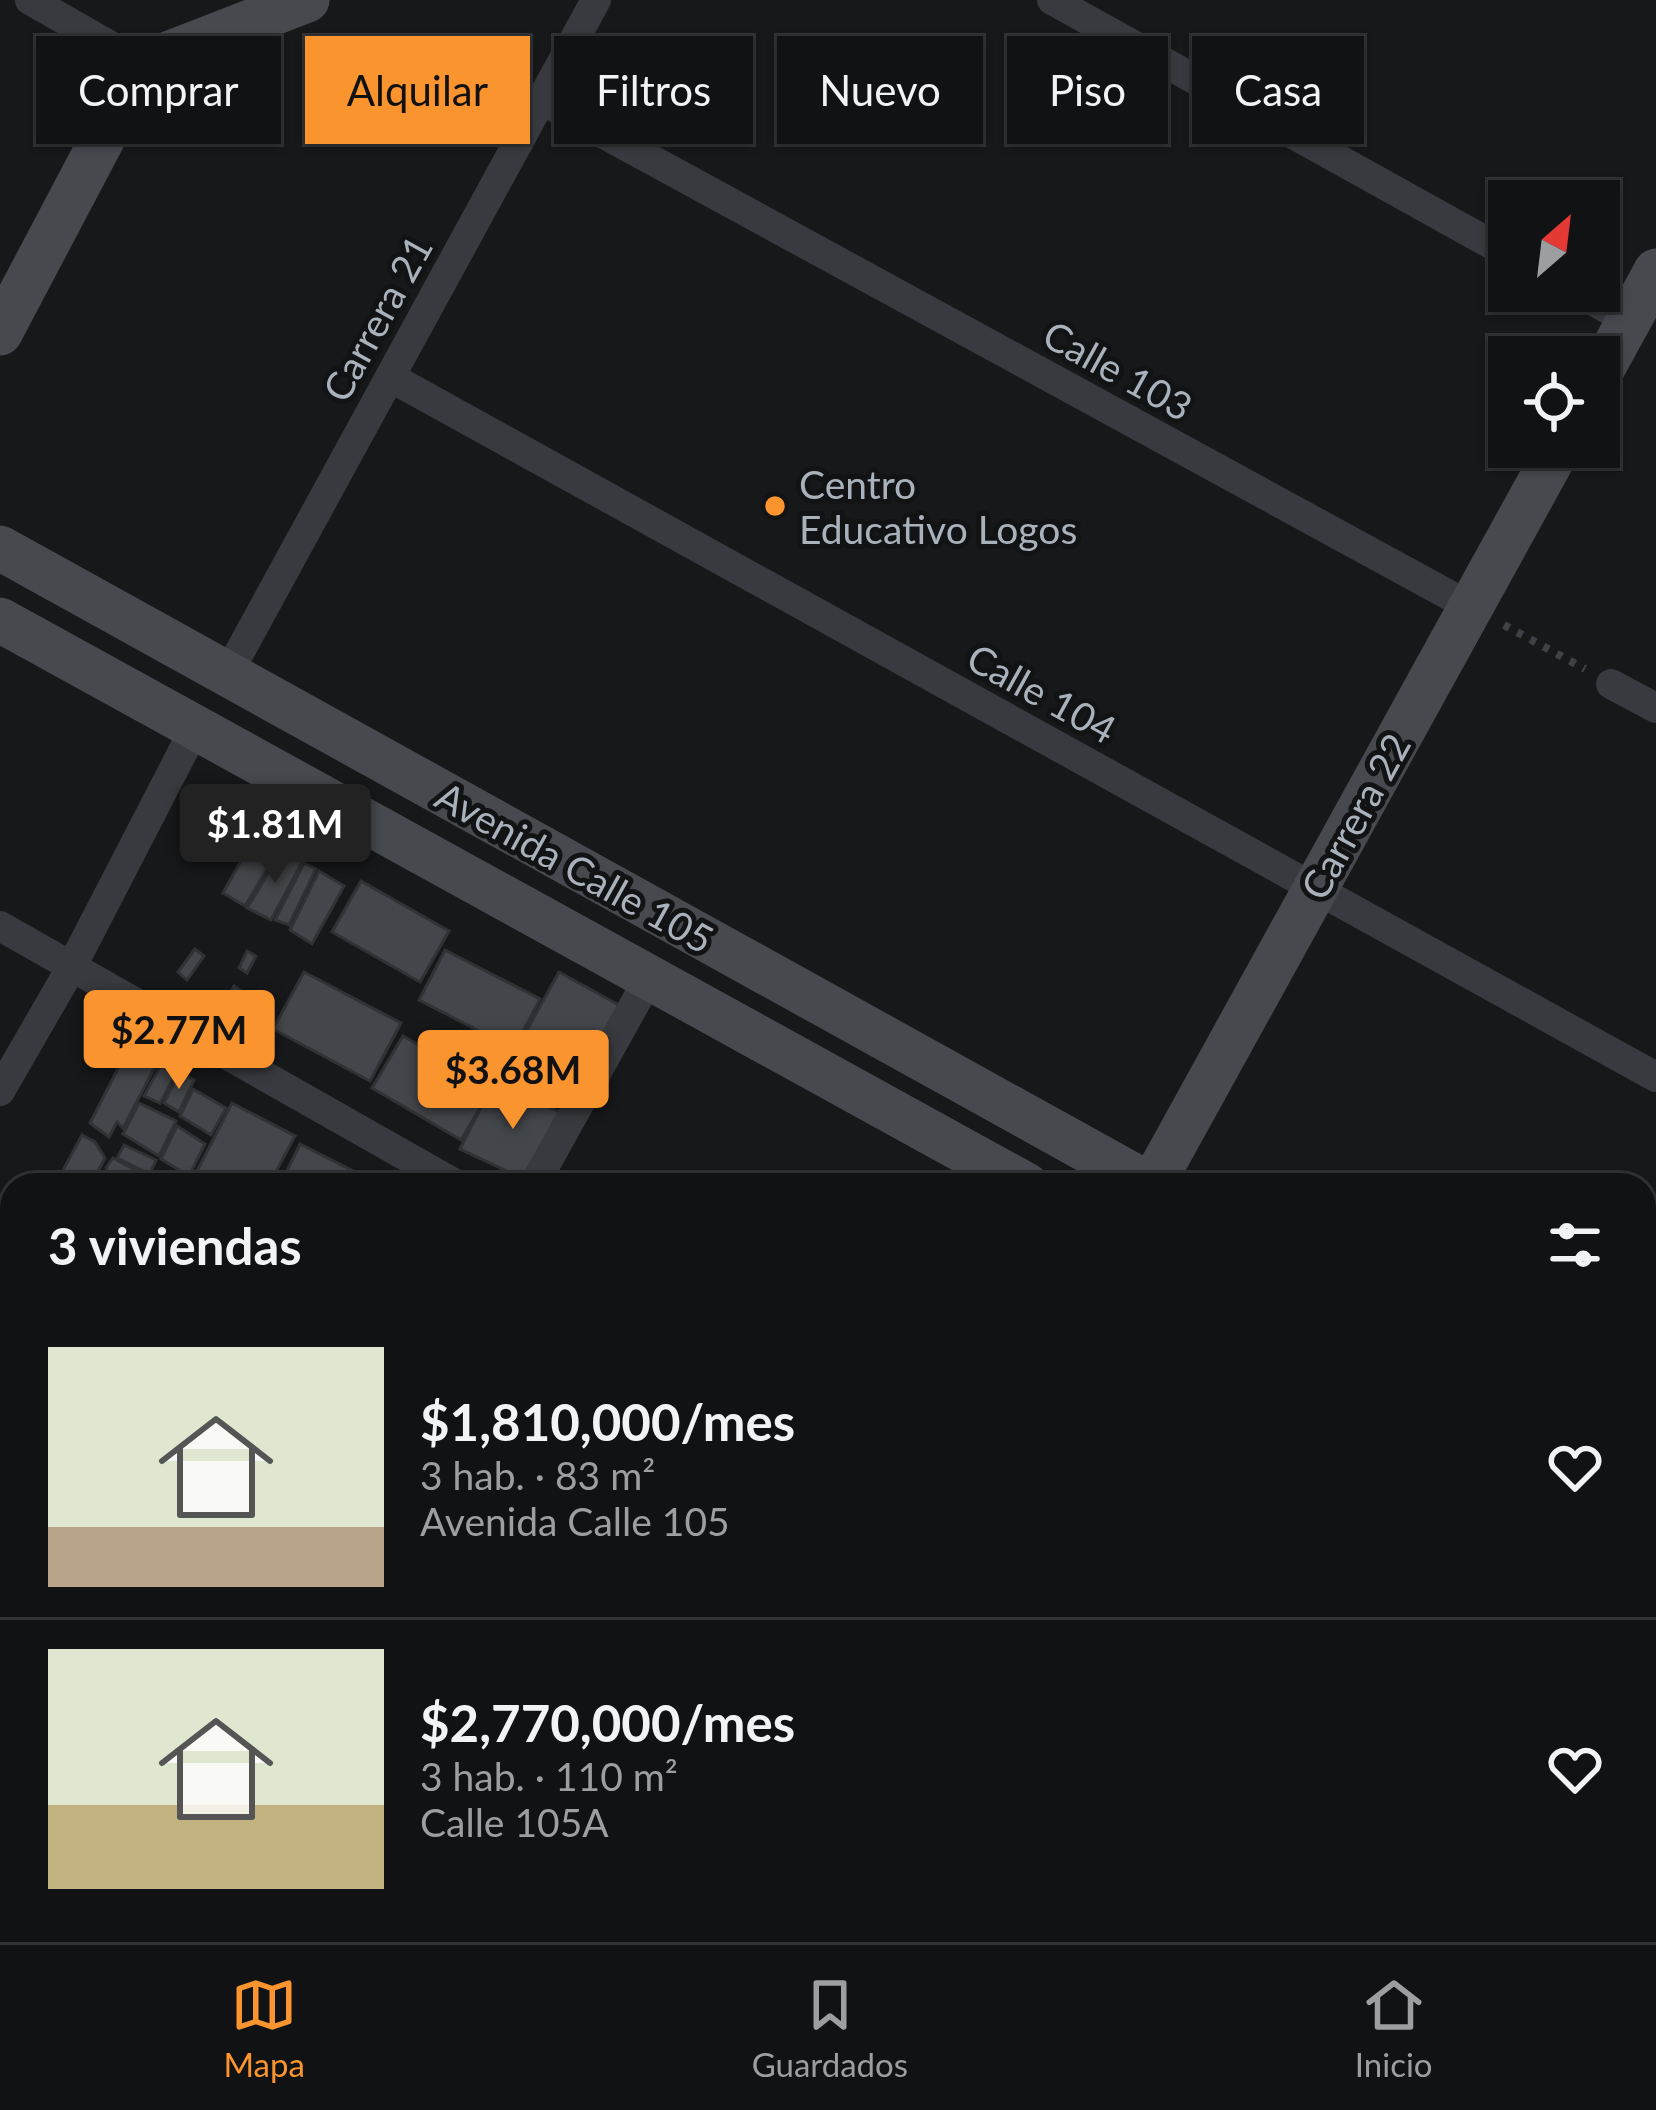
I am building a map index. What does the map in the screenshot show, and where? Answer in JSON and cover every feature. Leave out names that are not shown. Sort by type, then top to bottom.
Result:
[{"type":"main road","points":[[214,36],[307,0]]},
{"type":"main road","points":[[0,333],[100,144]]},
{"type":"main road","points":[[1620,337],[1656,272]]},
{"type":"main road","name":"Carrera 22","points":[[1158,1173],[1547,468]]},
{"type":"main road","name":"Avenida Calle 105","points":[[0,548],[1129,1173]]},
{"type":"main road","name":"Avenida Calle 105","points":[[0,620],[1004,1173]]},
{"type":"street","points":[[30,0],[93,36]]},
{"type":"street","name":"Carrera 21","points":[[227,674],[596,0]]},
{"type":"street","points":[[1052,0],[1488,242]]},
{"type":"street","name":"Calle 103","points":[[542,100],[1471,607]]},
{"type":"street","points":[[1613,312],[1629,321]]},
{"type":"street","name":"Calle 104","points":[[390,377],[1656,1077]]},
{"type":"street","points":[[1611,684],[1656,708]]},
{"type":"street","points":[[0,1091],[71,968],[195,728]]},
{"type":"street","points":[[0,926],[436,1173]]},
{"type":"street","points":[[541,1173],[650,978]]},
{"type":"path","points":[[1471,607],[1611,684]]},
{"type":"building","points":[[255,836],[279,849],[245,906],[223,893]]},
{"type":"building","points":[[282,851],[302,862],[271,920],[247,908]]},
{"type":"building","points":[[304,863],[316,869],[289,925],[275,920]]},
{"type":"building","points":[[319,871],[344,886],[312,944],[290,930]]},
{"type":"building","points":[[361,881],[449,931],[420,982],[332,932]]},
{"type":"building","points":[[195,949],[204,956],[187,980],[178,972]]},
{"type":"building","points":[[445,950],[540,999],[514,1049],[419,1000]]},
{"type":"building","points":[[247,951],[256,956],[247,973],[239,968]]},
{"type":"building","points":[[304,972],[401,1023],[370,1081],[273,1029]]},
{"type":"building","points":[[559,972],[628,1010],[591,1077],[522,1039]]},
{"type":"building","points":[[234,986],[248,996],[242,1011],[226,1001]]},
{"type":"building","points":[[255,998],[260,1003],[253,1017],[244,1013]]},
{"type":"building","points":[[403,1036],[492,1088],[461,1140],[372,1088]]},
{"type":"building","points":[[127,1051],[155,1067],[123,1128],[117,1122],[109,1137],[90,1123]]},
{"type":"building","points":[[508,1051],[534,1066],[542,1052],[578,1072],[560,1103],[498,1068]]},
{"type":"building","points":[[162,1063],[177,1072],[160,1103],[144,1096]]},
{"type":"building","points":[[179,1072],[194,1080],[179,1112],[164,1103]]},
{"type":"building","points":[[494,1081],[566,1115],[537,1173],[511,1173],[460,1149]]},
{"type":"building","points":[[193,1089],[226,1108],[211,1135],[180,1116]]},
{"type":"building","points":[[139,1103],[176,1121],[159,1156],[123,1134]]},
{"type":"building","points":[[232,1103],[295,1136],[275,1173],[197,1171]]},
{"type":"building","points":[[177,1126],[205,1144],[190,1173],[161,1159]]},
{"type":"building","points":[[82,1135],[95,1142],[105,1158],[97,1173],[61,1173]]},
{"type":"building","points":[[300,1144],[357,1173],[286,1173]]},
{"type":"building","points":[[124,1145],[156,1160],[148,1173],[117,1158]]},
{"type":"building","points":[[113,1158],[140,1173],[108,1173]]},
{"type":"place","name":"Centro Educativo Logos","points":[[775,506]]}]
